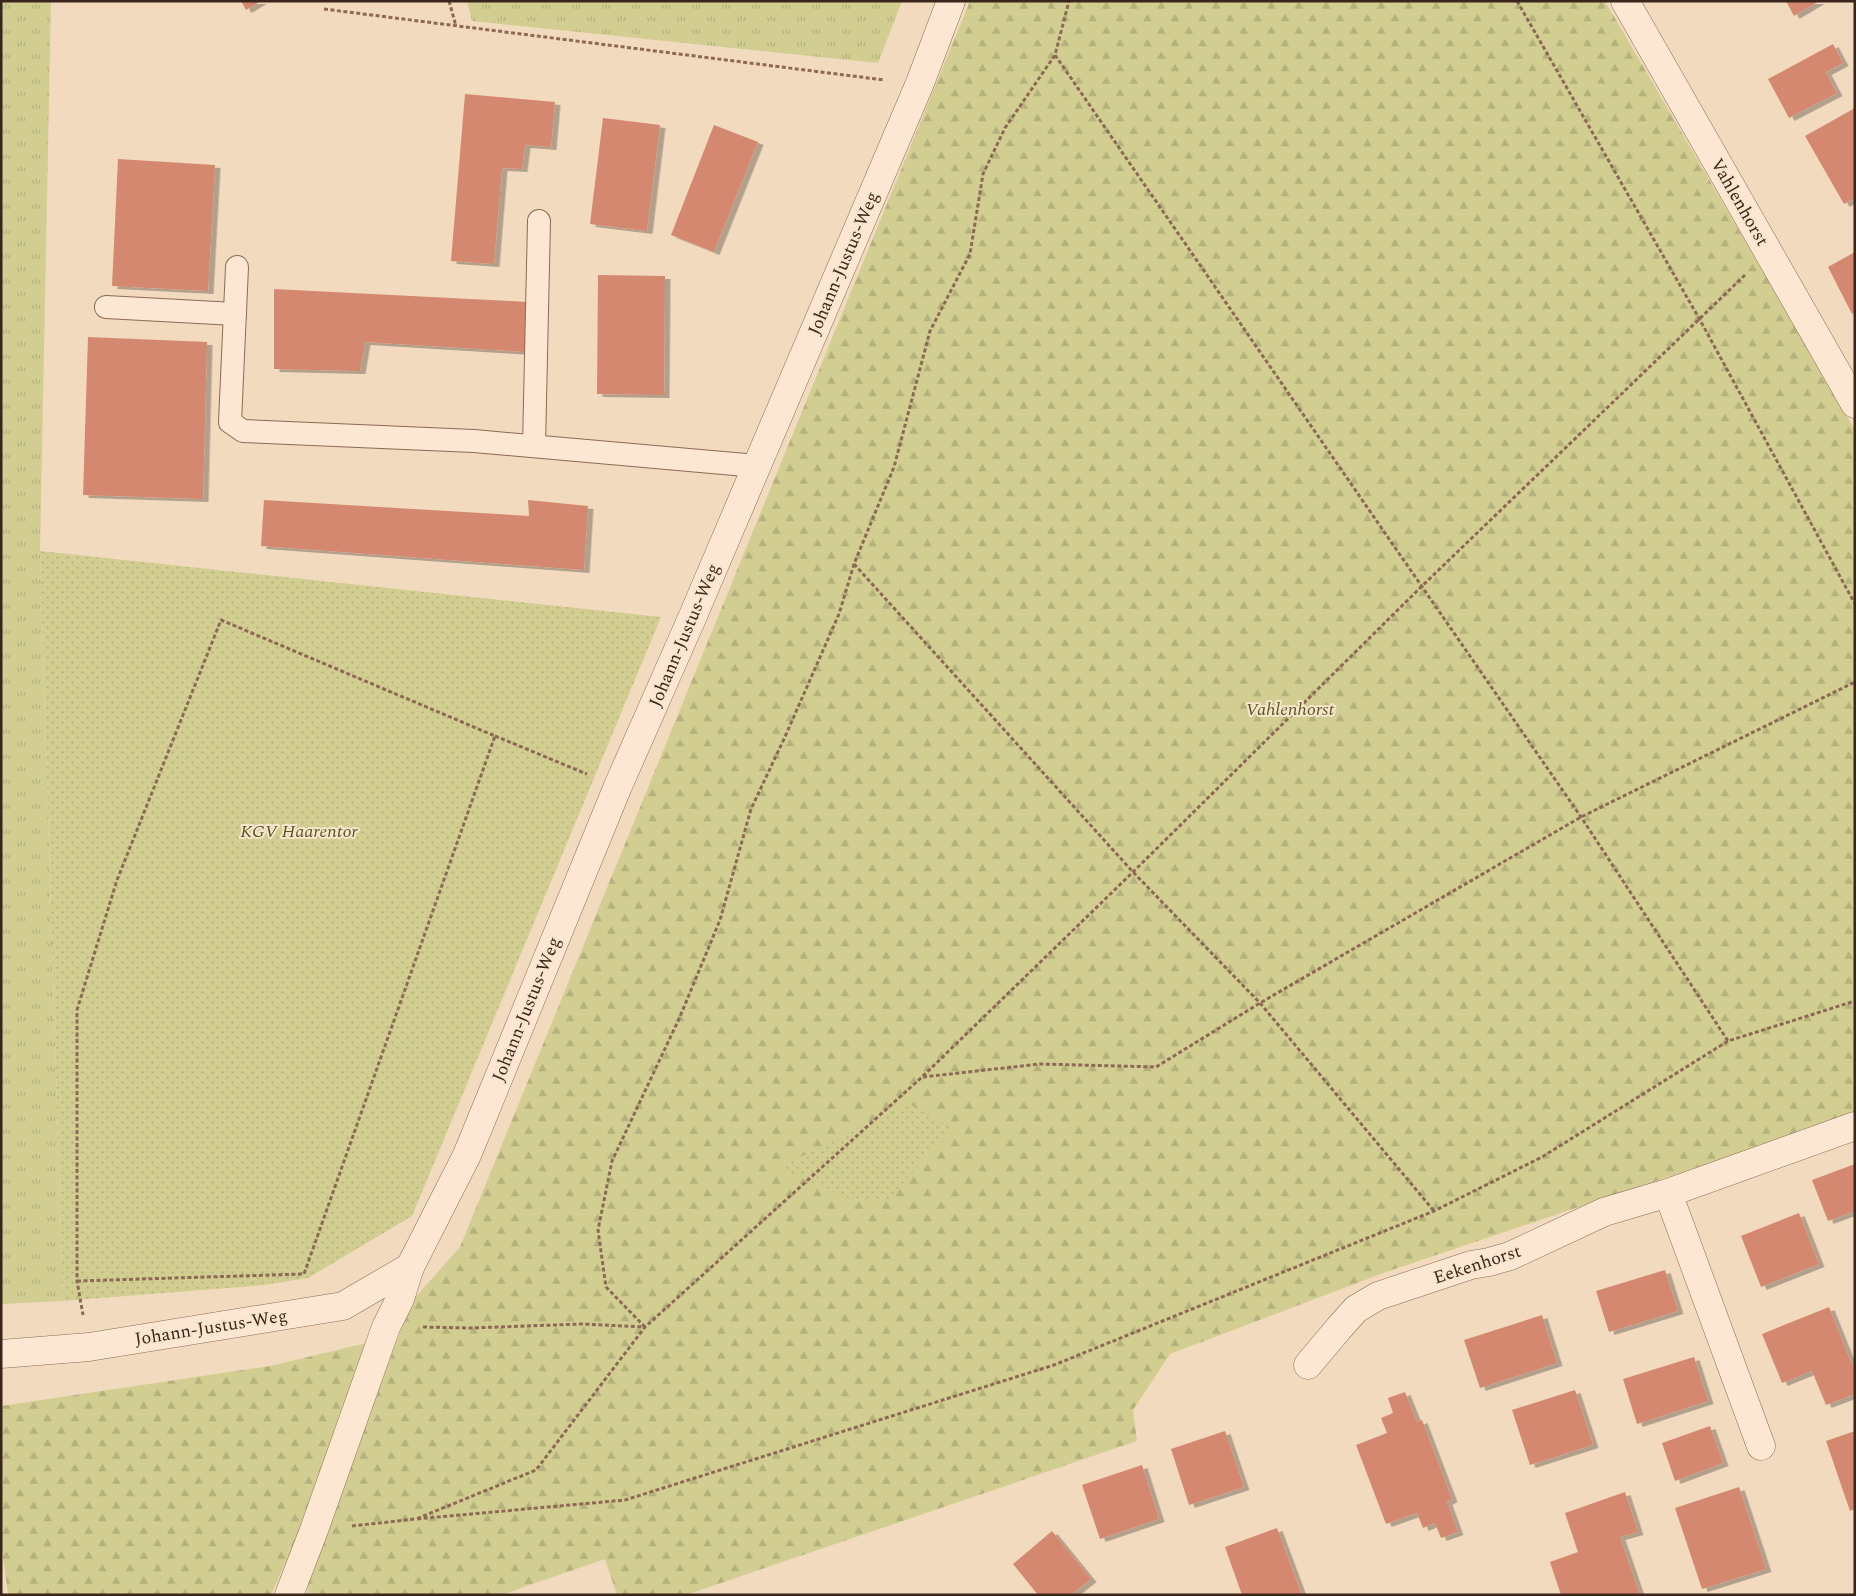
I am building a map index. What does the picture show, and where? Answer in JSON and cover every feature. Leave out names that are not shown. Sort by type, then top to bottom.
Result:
[{"type":"street","name":"Johann-Justus-Weg","points":[[289,1595],[386,1327],[400,1299],[410,1267],[466,1155],[618,786],[920,83],[951,1]]},
{"type":"street","name":"Vahlenhorst","points":[[1625,1],[1855,404]]},
{"type":"street","name":"Eekenhorst","points":[[1308,1365],[1356,1309],[1378,1296],[1471,1265],[1510,1256],[1604,1212],[1668,1193],[1855,1126]]},
{"type":"street","points":[[1668,1193],[1761,1446]]},
{"type":"street","name":"Johann-Justus-Weg","points":[[1,1354],[89,1347],[343,1306],[410,1267]]},
{"type":"lane","points":[[534,446],[539,221]]},
{"type":"lane","points":[[237,268],[230,422],[242,431],[474,441],[757,466]]},
{"type":"lane","points":[[106,307],[236,314]]},
{"type":"path","points":[[449,1],[456,26]]},
{"type":"path","points":[[645,1328],[606,1286],[598,1230],[612,1161],[679,1019],[720,920],[751,809],[839,614],[854,564],[894,466],[930,331],[970,254],[983,174],[1004,128],[1055,55],[1070,1]]},
{"type":"path","points":[[1516,1],[1700,320],[1855,604]]},
{"type":"path","points":[[324,9],[899,82],[920,83]]},
{"type":"path","points":[[1055,55],[1581,817],[1728,1041]]},
{"type":"path","points":[[416,1519],[536,1470],[645,1328],[922,1077],[1133,872],[1422,586],[1700,320],[1768,252]]},
{"type":"path","points":[[854,564],[1133,872],[1260,1003],[1434,1211]]},
{"type":"path","points":[[495,736],[304,1274],[77,1281],[77,1010],[116,880],[221,620],[618,786]]},
{"type":"path","points":[[922,1077],[1040,1064],[1156,1067],[1260,1003],[1581,817],[1855,682]]},
{"type":"path","points":[[314,1530],[625,1500],[1054,1365],[1434,1211],[1542,1157],[1728,1041],[1855,1001]]},
{"type":"path","points":[[426,1327],[470,1328],[582,1324],[645,1328]]},
{"type":"green space","points":[[1,1],[51,1],[40,551],[63,1301],[1,1304]]},
{"type":"green space","points":[[467,1],[902,1],[878,63],[472,21]]},
{"type":"green space","name":"Vahlenhorst","points":[[970,1],[1605,1],[1855,430],[1855,1114],[1386,1272],[1170,1354],[1133,1410],[1137,1441],[686,1595],[617,1595],[605,1559],[501,1595],[307,1595],[310,1572],[412,1301],[460,1247]]},
{"type":"green space","name":"KGV Haarentor","points":[[40,551],[661,617],[412,1216],[308,1278],[264,1285],[63,1301]]},
{"type":"green space","points":[[907,1103],[950,1127],[890,1200],[845,1198],[779,1168]]},
{"type":"green space","points":[[371,1342],[301,1528],[271,1595],[8,1595],[1,1541],[1,1406],[270,1366]]},
{"type":"building","points":[[241,1],[261,1],[246,10]]},
{"type":"building","points":[[1786,1],[1819,1],[1794,16]]},
{"type":"building","points":[[1833,44],[1843,63],[1826,72],[1837,93],[1789,118],[1768,79]]},
{"type":"building","points":[[465,94],[555,102],[551,147],[525,145],[522,169],[502,168],[494,264],[451,261]]},
{"type":"building","points":[[1855,108],[1855,198],[1844,204],[1805,136]]},
{"type":"building","points":[[603,118],[660,125],[647,231],[590,224]]},
{"type":"building","points":[[714,125],[758,142],[714,252],[671,235]]},
{"type":"building","points":[[118,159],[215,165],[208,291],[112,286]]},
{"type":"building","points":[[1855,252],[1855,312],[1852,314],[1828,267]]},
{"type":"building","points":[[598,275],[665,276],[664,395],[597,394]]},
{"type":"building","points":[[274,289],[528,302],[526,352],[365,342],[360,371],[274,369]]},
{"type":"building","points":[[88,337],[207,342],[203,499],[83,495]]},
{"type":"building","points":[[264,500],[529,516],[528,500],[588,506],[584,570],[261,546]]},
{"type":"building","points":[[1855,1164],[1855,1211],[1828,1221],[1812,1180]]},
{"type":"building","points":[[1799,1213],[1819,1264],[1761,1287],[1741,1236]]},
{"type":"building","points":[[1665,1270],[1678,1311],[1609,1332],[1596,1291]]},
{"type":"building","points":[[1829,1307],[1855,1372],[1855,1394],[1826,1405],[1812,1371],[1782,1383],[1762,1334]]},
{"type":"building","points":[[1542,1315],[1557,1363],[1480,1388],[1464,1340]]},
{"type":"building","points":[[1694,1357],[1708,1401],[1637,1424],[1623,1379]]},
{"type":"building","points":[[1575,1390],[1593,1445],[1530,1465],[1512,1410]]},
{"type":"building","points":[[1405,1392],[1417,1422],[1422,1420],[1452,1499],[1447,1502],[1458,1532],[1441,1538],[1435,1523],[1423,1528],[1417,1513],[1386,1524],[1356,1445],[1387,1433],[1381,1418],[1393,1413],[1388,1398]]},
{"type":"building","points":[[1710,1426],[1723,1463],[1675,1481],[1662,1443]]},
{"type":"building","points":[[1225,1431],[1244,1487],[1189,1505],[1171,1449]]},
{"type":"building","points":[[1855,1431],[1855,1509],[1850,1511],[1826,1441]]},
{"type":"building","points":[[1142,1465],[1159,1519],[1100,1539],[1082,1485]]},
{"type":"building","points":[[1739,1487],[1766,1569],[1702,1589],[1675,1508]]},
{"type":"building","points":[[1625,1492],[1638,1532],[1620,1537],[1640,1595],[1561,1595],[1550,1562],[1578,1552],[1565,1513]]},
{"type":"building","points":[[1277,1528],[1302,1595],[1242,1595],[1225,1547]]},
{"type":"building","points":[[1052,1531],[1091,1579],[1071,1595],[1038,1595],[1013,1564]]}]
